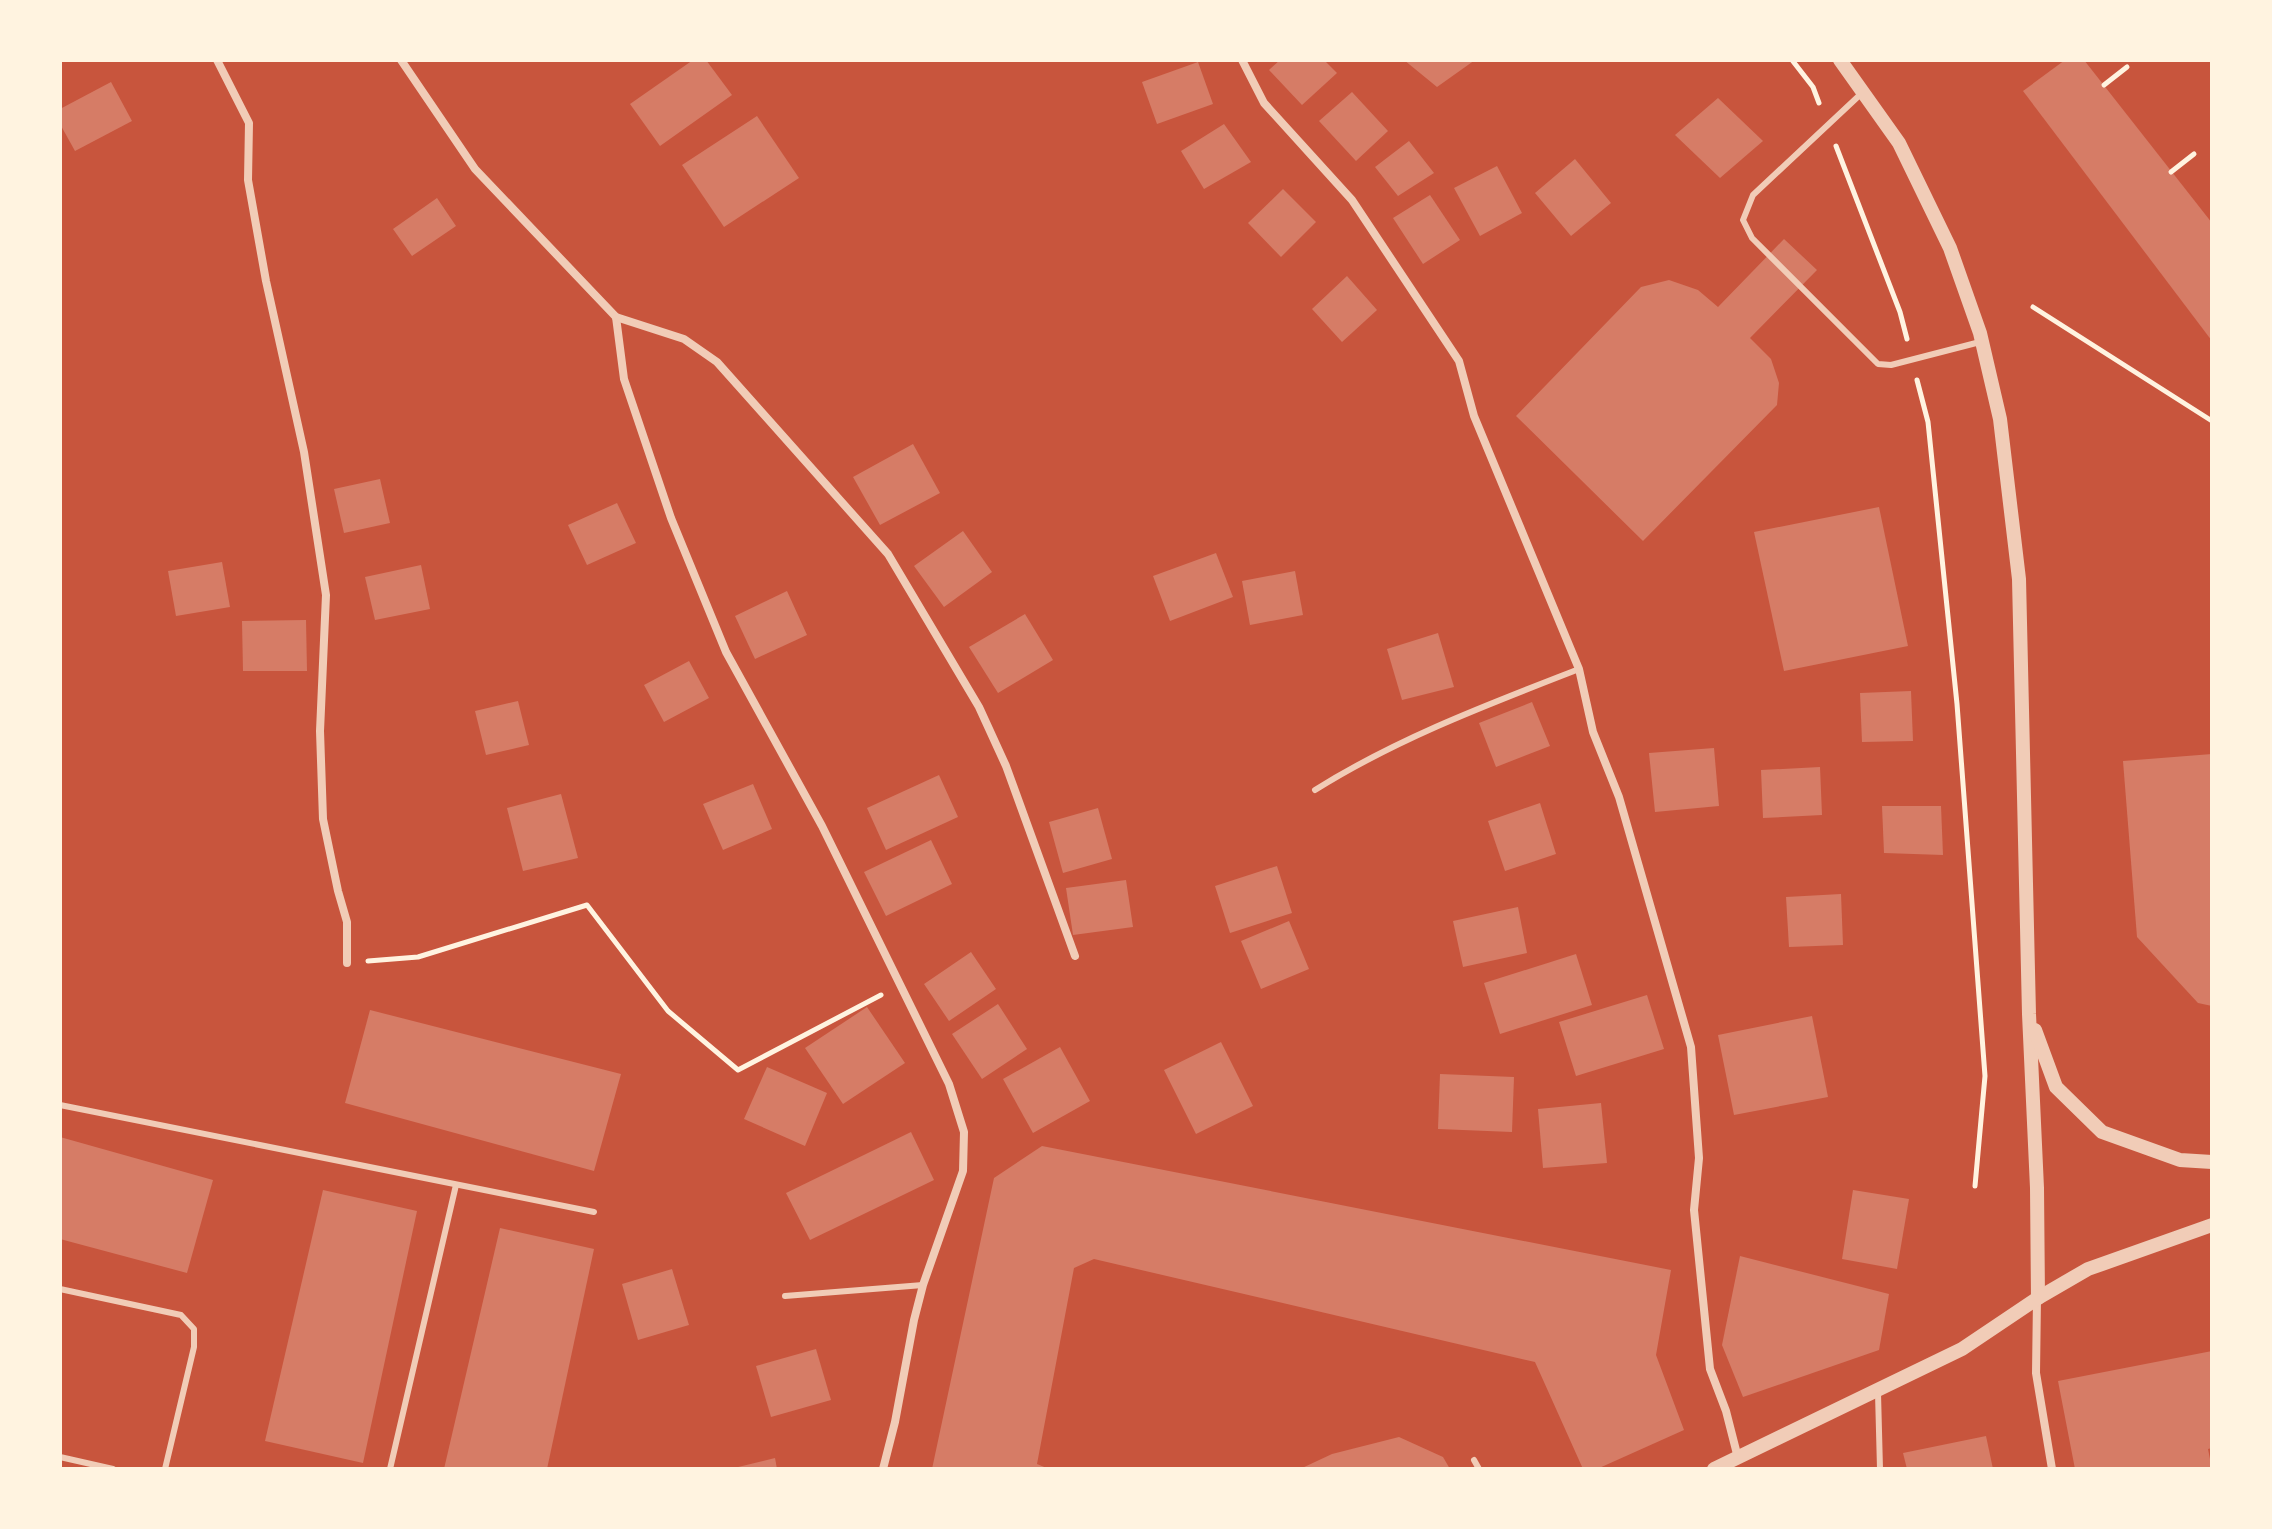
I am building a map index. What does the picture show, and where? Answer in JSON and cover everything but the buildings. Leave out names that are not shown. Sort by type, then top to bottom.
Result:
[{"type":"street","points":[[217,60],[249,123],[248,180],[266,281],[304,452],[326,595],[320,731],[323,819],[347,922],[347,963]]},
{"type":"street","points":[[401,60],[475,169],[616,317],[684,339],[717,362],[888,554],[979,707],[1006,766],[1075,956]]},
{"type":"street","points":[[1242,60],[1264,103],[1352,200],[1459,361],[1474,416],[1579,669],[1593,732],[1619,797],[1691,1047],[1699,1158],[1694,1210],[1710,1369],[1726,1411],[1738,1458]]},
{"type":"street","points":[[1840,60],[1899,143],[1950,248],[1982,341],[2000,419],[2019,579],[2029,1014],[2037,1188],[2036,1373],[2052,1469]]},
{"type":"street","points":[[616,317],[628,393],[671,518],[726,652],[822,826],[949,1084],[964,1132],[963,1171],[923,1285],[883,1469]]},
{"type":"street","points":[[2029,1014],[2056,1087],[2102,1132],[2180,1160],[2212,1162]]},
{"type":"street","points":[[1714,1469],[1962,1349],[2088,1269],[2212,1225]]},
{"type":"lane","points":[[1863,92],[1753,195],[1743,220],[1752,238],[1878,364],[1891,365],[1982,341]]},
{"type":"lane","points":[[1315,790],[1452,718],[1579,669]]},
{"type":"lane","points":[[60,1105],[594,1212]]},
{"type":"lane","points":[[390,1469],[456,1185]]},
{"type":"lane","points":[[785,1296],[923,1285]]},
{"type":"lane","points":[[60,1289],[181,1315],[194,1329],[194,1347],[165,1469]]},
{"type":"lane","points":[[1878,1391],[1880,1469]]},
{"type":"lane","points":[[60,1457],[113,1469]]},
{"type":"lane","points":[[1474,1460],[1479,1469]]},
{"type":"path","points":[[1792,60],[1813,87],[1900,312],[1928,422],[1964,797],[1985,1076],[1975,1186]]},
{"type":"path","points":[[2104,85],[2127,67]]},
{"type":"path","points":[[2171,172],[2194,154]]},
{"type":"path","points":[[2033,307],[2212,421]]},
{"type":"path","points":[[347,963],[418,957],[587,905],[668,1011],[738,1070],[900,985]]}]
